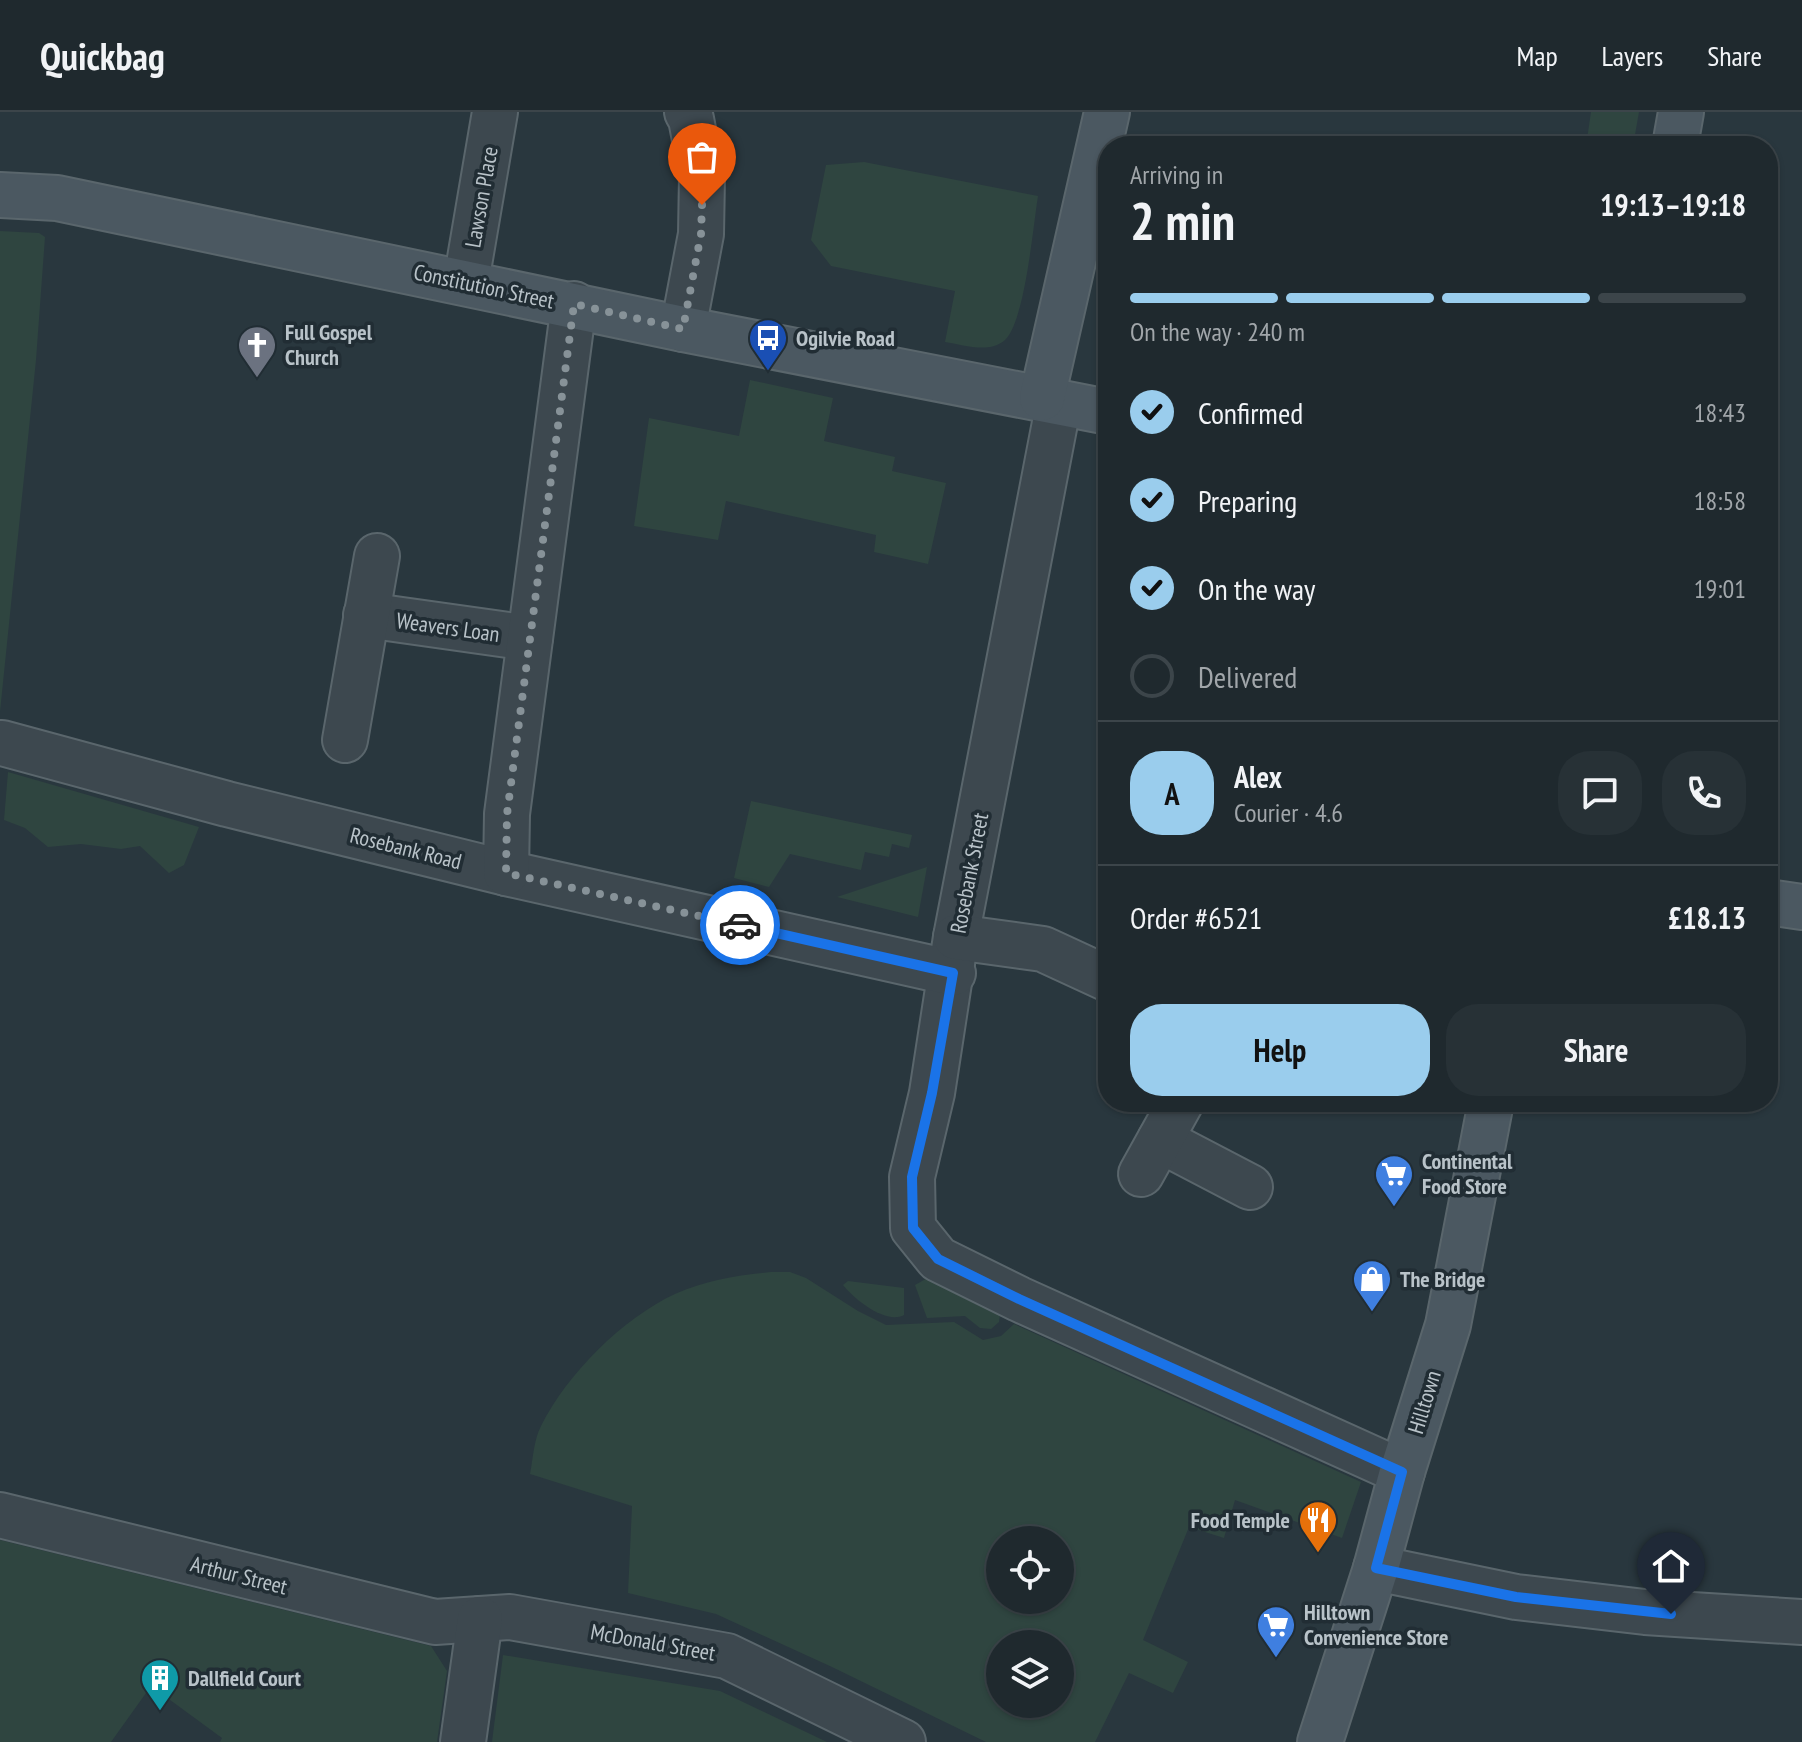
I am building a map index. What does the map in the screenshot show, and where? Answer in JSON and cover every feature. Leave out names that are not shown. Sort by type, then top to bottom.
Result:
[{"type":"street","name":"Lawson Place","points":[[466,282],[495,112]]},
{"type":"street","points":[[683,329],[701,234],[702,176],[687,112]]},
{"type":"street","name":"Rosebank Street","points":[[1102,136],[1107,112]]},
{"type":"street","points":[[1677,136],[1681,112]]},
{"type":"street","name":"Rosebank Street","points":[[1098,157],[1050,400],[932,1093],[912,1177],[913,1228],[938,1259],[1019,1299],[1402,1472]]},
{"type":"street","name":"Constitution Street","points":[[0,195],[57,198],[683,329],[1098,410]]},
{"type":"street","points":[[506,873],[507,814],[574,304]]},
{"type":"street","name":"Weavers Loan","points":[[345,740],[377,556]]},
{"type":"street","name":"Weavers Loan","points":[[366,615],[530,638]]},
{"type":"street","name":"Rosebank Road","points":[[2,743],[227,804],[506,873],[954,955],[1043,949],[1098,974]]},
{"type":"street","points":[[1778,903],[1802,907]]},
{"type":"street","points":[[1176,1112],[1151,1157],[1250,1187]]},
{"type":"street","name":"Hilltown","points":[[1320,1742],[1376,1568],[1448,1325],[1489,1112]]},
{"type":"street","name":"Arthur Street","points":[[0,1515],[435,1622],[480,1619]]},
{"type":"street","points":[[1376,1568],[1516,1597],[1645,1612],[1802,1622]]},
{"type":"street","name":"McDonald Street","points":[[480,1619],[510,1617],[727,1656],[903,1742]]},
{"type":"street","points":[[463,1742],[480,1619]]},
{"type":"green space","points":[[1591,112],[1639,112],[1635,136],[1587,136]]},
{"type":"green space","points":[[864,162],[1038,196],[1023,294],[1012,330],[1005,340],[984,348],[945,342],[955,291],[831,266],[811,240],[826,165]]},
{"type":"green space","points":[[0,231],[39,233],[45,237],[36,360],[0,712]]},
{"type":"green space","points":[[750,380],[833,398],[824,441],[895,457],[892,471],[946,483],[928,564],[874,552],[876,535],[726,501],[718,540],[634,526],[649,418],[739,436]]},
{"type":"green space","points":[[8,772],[199,827],[184,865],[169,873],[140,846],[121,849],[81,844],[48,847],[25,828],[4,820]]},
{"type":"green space","points":[[751,801],[912,835],[909,848],[892,844],[889,857],[865,852],[861,870],[790,854],[769,887],[734,878]]},
{"type":"green space","points":[[927,867],[918,917],[837,897]]},
{"type":"green space","points":[[790,1272],[806,1278],[886,1325],[954,1322],[983,1340],[1001,1336],[1014,1324],[1361,1482],[1342,1538],[1235,1500],[1224,1538],[1189,1527],[1143,1640],[1188,1662],[1173,1693],[1129,1673],[1095,1742],[986,1742],[716,1614],[628,1593],[632,1506],[530,1474],[535,1443],[552,1406],[566,1387],[617,1333],[655,1304],[687,1289],[722,1279]]},
{"type":"green space","points":[[931,1276],[1000,1314],[999,1322],[991,1329],[980,1328],[965,1316],[927,1318],[915,1285]]},
{"type":"green space","points":[[848,1281],[904,1288],[904,1315],[888,1316],[871,1309],[843,1285]]},
{"type":"green space","points":[[0,1540],[431,1646],[447,1671],[437,1742],[220,1742],[222,1738],[151,1686],[111,1742],[0,1742]]},
{"type":"green space","points":[[503,1655],[720,1691],[827,1742],[492,1742]]},
{"type":"way so far","points":[[702,205],[701,234],[683,329],[574,304],[507,814],[506,873],[740,925]]},
{"type":"place","name":"Ogilvie Road","points":[[768,372]]},
{"type":"place","name":"Full Gospel Church","points":[[257,379]]},
{"type":"place","name":"Continental Food Store","points":[[1394,1208]]},
{"type":"place","name":"The Bridge","points":[[1372,1313]]},
{"type":"place","name":"Food Temple","points":[[1318,1554]]},
{"type":"place","name":"Hilltown Convenience Store","points":[[1276,1659]]},
{"type":"place","name":"Dallfield Court","points":[[160,1712]]},
{"type":"route","points":[[740,925],[953,973],[932,1093],[912,1177],[913,1228],[938,1259],[1019,1299],[1402,1472],[1376,1568],[1516,1597],[1671,1614]]}]
